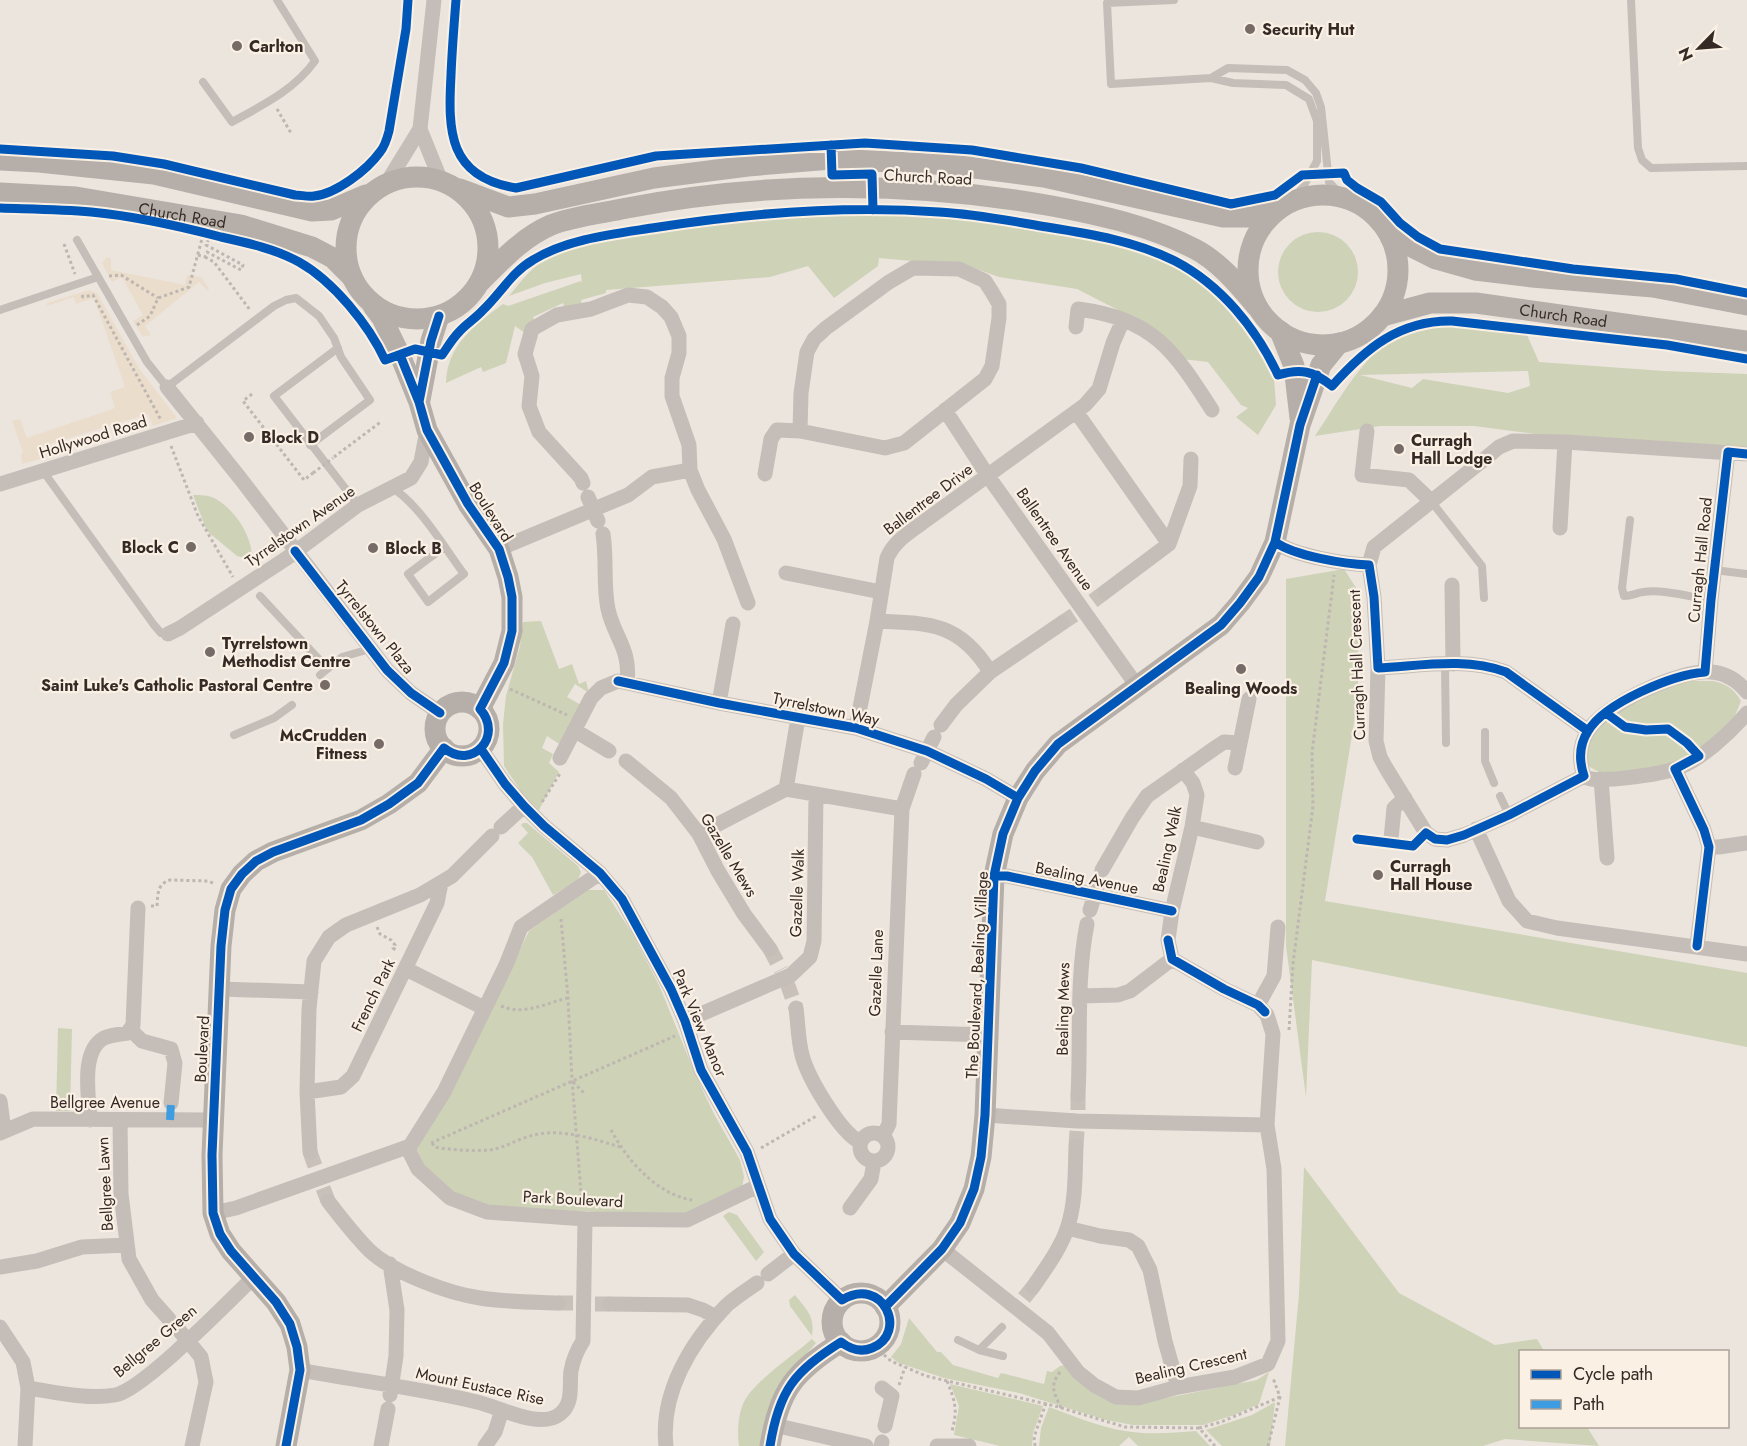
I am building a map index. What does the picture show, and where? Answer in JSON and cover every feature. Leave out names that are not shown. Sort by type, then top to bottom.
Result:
[{"type":"main road","name":"Church Road","points":[[451,185],[508,207],[534,204],[654,178],[748,166],[831,159],[952,165],[1044,177],[1223,217],[1253,217],[1284,205]]},
{"type":"main road","name":"Church Road","points":[[0,160],[154,174],[312,211],[331,210],[368,194]]},
{"type":"main road","points":[[403,176],[451,185],[472,200],[481,214],[488,233],[489,258],[481,281],[472,295],[459,306],[439,316],[412,319],[390,314],[369,301],[352,278],[346,261],[347,230],[358,205],[368,194],[388,181],[403,176]]},
{"type":"main road","name":"Church Road","points":[[481,281],[522,241],[552,225],[650,204],[715,195],[873,188],[1002,197],[1084,212],[1150,230],[1197,250],[1232,278],[1258,308]]},
{"type":"main road","name":"Church Road","points":[[0,193],[76,197],[241,225],[312,247],[333,258],[352,278]]},
{"type":"main road","points":[[1313,195],[1343,197],[1366,209],[1380,221],[1390,236],[1398,265],[1393,296],[1382,316],[1357,337],[1339,343],[1318,345],[1303,342],[1280,331],[1258,308],[1248,280],[1249,254],[1254,238],[1262,225],[1284,205],[1313,195]]},
{"type":"main road","name":"Church Road","points":[[1390,236],[1436,259],[1475,270],[1653,287],[1747,305]]},
{"type":"main road","name":"Boulevard","points":[[369,301],[382,318],[400,355],[428,430],[468,504],[499,549],[512,597],[512,631],[504,663],[480,709]]},
{"type":"main road","name":"Church Road","points":[[1382,316],[1430,303],[1476,303],[1747,341]]},
{"type":"main road","name":"Boulevard","points":[[419,402],[431,341],[439,316]]},
{"type":"main road","name":"The Boulevard, Bealing Village","points":[[1280,331],[1294,366],[1300,425]]},
{"type":"main road","name":"The Boulevard, Bealing Village","points":[[885,1307],[942,1249],[960,1223],[974,1189],[981,1157],[985,1115],[994,876],[1004,834],[1018,798],[1035,771],[1058,744],[1221,624],[1259,577],[1275,542],[1300,425],[1321,365],[1339,343]]},
{"type":"main road","points":[[461,702],[475,705],[485,715],[489,729],[485,743],[472,754],[461,756],[449,752],[437,738],[437,719],[440,713],[461,702]]},
{"type":"main road","name":"Boulevard","points":[[286,1446],[300,1370],[297,1347],[290,1324],[276,1302],[231,1251],[220,1234],[213,1213],[213,1120],[221,946],[225,910],[231,889],[256,861],[273,852],[362,820],[389,804],[418,783],[444,748]]},
{"type":"main road","points":[[870,1294],[879,1299],[885,1307],[890,1324],[887,1334],[875,1347],[857,1351],[848,1348],[835,1335],[833,1316],[842,1300],[850,1295],[870,1294]]},
{"type":"main road","points":[[770,1446],[780,1404],[795,1379],[815,1359],[841,1342]]},
{"type":"street","points":[[388,181],[420,129],[434,0]]},
{"type":"street","points":[[420,129],[451,185]]},
{"type":"street","points":[[765,474],[771,439],[777,430],[800,431],[885,448],[904,443],[985,379],[992,366],[997,341],[999,304],[985,281],[959,269],[913,268],[889,282],[826,328],[814,339],[807,352],[801,393],[800,431]]},
{"type":"street","points":[[627,682],[628,670],[624,647],[608,611],[593,509],[581,478],[539,432],[529,406],[532,376],[525,354],[532,329],[557,315],[591,309],[628,295],[647,297],[662,307],[671,317],[679,336],[679,353],[672,378],[672,396],[689,445],[690,470],[724,539],[748,603]]},
{"type":"street","points":[[1076,327],[1078,309],[1103,312],[1137,324],[1156,337],[1186,372],[1212,410]]},
{"type":"street","name":"Ballentree Drive","points":[[856,728],[887,558],[897,542],[1077,413],[1099,389],[1123,320]]},
{"type":"street","name":"Tyrrelstown Plaza","points":[[167,387],[387,670],[411,693],[440,713]]},
{"type":"street","name":"Ballentree Avenue","points":[[945,410],[988,476],[1137,686]]},
{"type":"street","points":[[1077,413],[1169,544]]},
{"type":"street","name":"Hollywood Road","points":[[0,484],[197,423]]},
{"type":"street","name":"Tyrrelstown Avenue","points":[[168,634],[240,589],[358,505],[411,478],[421,462],[428,430]]},
{"type":"street","points":[[1367,431],[1362,475],[1409,480],[1431,501]]},
{"type":"street","points":[[1275,542],[1283,548],[1338,561],[1369,565],[1374,547],[1499,447],[1513,441],[1565,442],[1747,454]]},
{"type":"street","points":[[1560,528],[1565,442]]},
{"type":"street","name":"Curragh Hall Road","points":[[1705,672],[1728,452]]},
{"type":"street","points":[[1169,544],[1190,486],[1191,459]]},
{"type":"street","points":[[499,549],[628,495],[652,477],[690,470]]},
{"type":"street","name":"Gazelle Lane","points":[[883,1137],[889,1124],[902,809],[928,750],[956,705],[990,672],[1083,608],[1169,544]]},
{"type":"street","name":"Curragh Hall Crescent","points":[[1369,565],[1374,597],[1378,668],[1376,741],[1383,763],[1426,833],[1435,839],[1447,840],[1476,829]]},
{"type":"street","points":[[786,573],[881,592]]},
{"type":"street","points":[[1450,664],[1452,585]]},
{"type":"street","points":[[877,621],[920,622],[952,632],[978,653],[990,672]]},
{"type":"street","points":[[719,703],[733,624]]},
{"type":"street","points":[[1378,668],[1476,663],[1506,672],[1588,731]]},
{"type":"street","points":[[1745,719],[1699,756],[1675,769],[1636,777],[1588,779],[1584,776],[1580,754],[1588,731],[1606,713],[1656,684],[1705,672],[1714,672],[1735,680],[1747,692]]},
{"type":"street","name":"Tyrrelstown Way","points":[[560,758],[591,698],[601,688],[618,681],[719,703],[856,728],[928,750],[1018,798]]},
{"type":"street","points":[[1234,768],[1249,699]]},
{"type":"street","points":[[786,789],[798,718]]},
{"type":"street","points":[[577,726],[609,751]]},
{"type":"street","name":"Bealing Walk","points":[[1098,883],[1132,818],[1147,796],[1224,742],[1239,742]]},
{"type":"street","name":"Park View Manor","points":[[481,748],[505,784],[528,809],[544,826],[600,873],[622,899],[671,989],[701,1070],[748,1155],[770,1219],[794,1254],[842,1300]]},
{"type":"street","name":"Gazelle Mews","points":[[626,761],[671,798],[699,834],[744,914],[770,949]]},
{"type":"street","points":[[1675,769],[1704,830],[1708,847],[1697,946]]},
{"type":"street","name":"Bealing Walk","points":[[1172,959],[1168,940],[1172,911],[1192,827],[1197,795],[1193,783],[1183,770]]},
{"type":"street","points":[[1584,776],[1509,815],[1476,829],[1509,901],[1527,921],[1557,928],[1747,954]]},
{"type":"street","points":[[1600,779],[1607,858]]},
{"type":"street","points":[[699,834],[786,789],[902,809]]},
{"type":"street","name":"Gazelle Walk","points":[[686,1026],[785,977],[803,966],[810,957],[814,941],[816,795]]},
{"type":"street","points":[[1391,839],[1394,808],[1405,798]]},
{"type":"street","points":[[528,809],[497,831],[452,876],[420,895],[346,925],[329,936],[314,961],[310,992],[307,1092],[319,1177],[342,1220],[372,1252],[400,1271],[436,1286],[479,1298],[584,1304],[688,1305],[716,1317]]},
{"type":"street","points":[[1192,827],[1257,842]]},
{"type":"street","points":[[1708,847],[1747,843]]},
{"type":"street","points":[[213,1213],[236,1208],[319,1177],[410,1150],[444,1092],[506,965],[521,927],[600,873]]},
{"type":"street","name":"Bealing Avenue","points":[[994,876],[1098,883],[1172,911]]},
{"type":"street","name":"French Park","points":[[307,1092],[341,1087],[353,1076],[437,903],[441,883]]},
{"type":"street","name":"Bealing Mews","points":[[1021,1302],[1057,1251],[1067,1228],[1072,1208],[1082,949],[1098,883]]},
{"type":"street","points":[[90,1120],[88,1063],[94,1046],[105,1038],[128,1033],[133,1025],[138,908]]},
{"type":"street","points":[[1258,1005],[1274,976],[1278,927]]},
{"type":"street","points":[[985,1115],[1077,1121],[1267,1125],[1281,1033],[1258,1005],[1224,989],[1172,959],[1130,991],[1118,996],[1080,996]]},
{"type":"street","points":[[408,963],[484,1008]]},
{"type":"street","points":[[220,989],[310,992]]},
{"type":"street","points":[[796,1008],[801,1053],[808,1072],[850,1137],[860,1142]]},
{"type":"street","points":[[130,1029],[142,1041],[171,1049],[176,1063],[171,1103]]},
{"type":"street","points":[[892,1032],[987,1035]]},
{"type":"street","points":[[0,1101],[2,1132]]},
{"type":"street","name":"Bellgree Avenue","points":[[2,1132],[33,1119],[213,1120]]},
{"type":"street","name":"Bellgree Lawn","points":[[120,1120],[121,1194],[129,1259],[153,1300],[201,1357],[206,1382],[192,1446]]},
{"type":"street","name":"Bealing Crescent","points":[[942,1249],[1021,1302],[1078,1372],[1094,1385],[1116,1397],[1138,1398],[1178,1387],[1235,1377],[1268,1364],[1278,1341],[1274,1169],[1267,1125]]},
{"type":"street","points":[[870,1134],[879,1134],[886,1140],[888,1150],[883,1158],[874,1162],[862,1156],[860,1142],[870,1134]]},
{"type":"street","name":"Park Boulevard","points":[[410,1150],[418,1169],[450,1198],[487,1212],[585,1219],[687,1220],[758,1186]]},
{"type":"street","points":[[850,1208],[871,1179],[874,1162]]},
{"type":"street","name":"Mount Eustace Rise","points":[[300,1370],[390,1397],[478,1402],[529,1418],[546,1420],[560,1415],[568,1406],[571,1394],[571,1372],[576,1352],[583,1341],[585,1219]]},
{"type":"street","points":[[1067,1228],[1129,1240],[1138,1246],[1150,1270],[1165,1341],[1178,1387]]},
{"type":"street","name":"Bellgree Lawn","points":[[0,1267],[37,1261],[82,1247],[127,1245]]},
{"type":"street","points":[[666,1446],[669,1402],[677,1375],[692,1349],[729,1303],[794,1254]]},
{"type":"street","points":[[381,1446],[396,1356],[397,1310],[390,1264]]},
{"type":"street","name":"Bellgree Green","points":[[28,1388],[71,1395],[115,1395],[131,1389],[181,1333],[254,1277]]},
{"type":"street","points":[[0,1327],[23,1362],[28,1388],[24,1446]]},
{"type":"street","points":[[882,1388],[892,1396],[885,1426]]},
{"type":"street","points":[[485,1446],[495,1432],[502,1410]]},
{"type":"street","points":[[774,1425],[866,1446]]},
{"type":"street","points":[[942,1446],[969,1446]]},
{"type":"lane","points":[[203,82],[232,122],[272,101],[306,73],[315,61],[277,0]]},
{"type":"lane","points":[[1173,0],[1107,3],[1111,84],[1211,78],[1233,83],[1287,85],[1309,99],[1317,121],[1317,161],[1304,187],[1284,205]]},
{"type":"lane","points":[[1631,0],[1638,148],[1642,160],[1651,168],[1747,166]]},
{"type":"lane","points":[[1211,78],[1228,68],[1287,70],[1305,80],[1316,93],[1321,107],[1329,182],[1343,197]]},
{"type":"lane","points":[[77,240],[147,362],[167,387],[280,303],[296,298],[319,316],[334,338],[341,357],[370,400],[310,445]]},
{"type":"lane","points":[[0,310],[98,277]]},
{"type":"lane","points":[[338,348],[274,396],[358,505]]},
{"type":"lane","points":[[43,471],[154,625],[161,633],[168,634]]},
{"type":"lane","points":[[391,488],[405,496],[444,547],[464,574],[428,602],[408,574],[444,547]]},
{"type":"lane","points":[[1431,501],[1482,566],[1484,598]]},
{"type":"lane","points":[[1630,520],[1622,588],[1624,596],[1632,596],[1641,592],[1657,592],[1711,600]]},
{"type":"lane","points":[[1714,570],[1747,574]]},
{"type":"lane","points":[[260,596],[327,668]]},
{"type":"lane","points":[[320,675],[342,657],[370,649]]},
{"type":"lane","points":[[1446,743],[1450,664]]},
{"type":"lane","points":[[234,735],[274,718],[292,705]]},
{"type":"lane","points":[[1485,732],[1485,760],[1494,783]]},
{"type":"lane","points":[[1500,796],[1509,815]]},
{"type":"lane","points":[[980,1350],[1002,1327]]},
{"type":"lane","points":[[958,1340],[980,1350],[1002,1356]]},
{"type":"path","points":[[272,101],[291,133]]},
{"type":"path","points":[[197,231],[220,237]]},
{"type":"path","points":[[205,257],[207,252],[241,270],[243,265],[206,245],[210,234]]},
{"type":"path","points":[[114,336],[129,331],[150,316],[158,298],[189,287],[201,243]]},
{"type":"path","points":[[64,244],[83,297],[93,295],[160,420],[198,516],[240,589]]},
{"type":"path","points":[[198,255],[214,262],[257,319]]},
{"type":"path","points":[[98,277],[121,275],[158,298]]},
{"type":"path","points":[[252,394],[243,401],[304,480],[382,421]]},
{"type":"path","points":[[1281,1033],[1293,964],[1313,806],[1312,753],[1334,576],[1338,561]]},
{"type":"path","points":[[494,681],[577,726]]},
{"type":"path","points":[[528,809],[546,798],[561,772],[560,758]]},
{"type":"path","points":[[138,908],[157,906],[160,885],[170,880],[208,881],[231,889]]},
{"type":"path","points":[[559,901],[568,998],[580,1197],[585,1219]]},
{"type":"path","points":[[372,914],[380,934],[391,940],[395,945],[393,948],[408,963]]},
{"type":"path","points":[[484,1008],[500,1006],[509,1010],[533,1009],[568,998]]},
{"type":"path","points":[[410,1150],[572,1080],[686,1026]]},
{"type":"path","points":[[572,1080],[585,1094]]},
{"type":"path","points":[[748,1155],[830,1108]]},
{"type":"path","points":[[610,1130],[620,1147],[637,1167],[667,1193],[678,1198],[698,1201],[707,1211]]},
{"type":"path","points":[[432,1142],[435,1147],[445,1150],[491,1151],[535,1134],[555,1134],[591,1138],[620,1147]]},
{"type":"path","points":[[875,1347],[891,1361],[926,1376],[1046,1403],[1125,1427],[1199,1428],[1221,1422],[1280,1397]]},
{"type":"path","points":[[1061,1408],[1053,1391],[1053,1381],[1061,1370],[1072,1362]]},
{"type":"path","points":[[1268,1364],[1280,1397],[1268,1446]]},
{"type":"path","points":[[942,1446],[956,1416],[954,1399],[946,1381]]},
{"type":"path","points":[[1035,1446],[1034,1437],[1046,1403]]},
{"type":"path","points":[[1199,1428],[1215,1446]]},
{"type":"green space","points":[[874,206],[1027,224],[1096,238],[1176,259],[1230,297],[1256,329],[1274,378],[1276,405],[1258,435],[1236,417],[1248,408],[1241,405],[1208,362],[1182,359],[1124,313],[1077,289],[999,277],[968,266],[879,258],[878,266],[834,298],[808,266],[770,277],[606,290],[606,293],[581,300],[582,307],[565,309],[563,303],[533,317],[535,321],[525,333],[515,326],[506,363],[483,372],[481,367],[446,383],[451,358],[464,337],[503,304],[508,306],[581,281],[582,284],[581,274],[545,283],[509,296],[533,269],[557,252],[636,231],[703,219],[771,212]]},
{"type":"green space","points":[[1318,232],[1333,235],[1346,244],[1355,257],[1358,272],[1355,287],[1346,300],[1333,309],[1318,312],[1303,309],[1290,300],[1281,287],[1278,272],[1281,257],[1290,244],[1303,235]]},
{"type":"green space","points":[[1469,327],[1527,335],[1539,362],[1747,374],[1747,453],[1629,446],[1474,426],[1380,426],[1315,436],[1353,378],[1371,357],[1393,341],[1431,329]],"holes":[[[1528,371],[1530,386],[1508,393],[1423,379],[1412,388],[1360,375]]]},
{"type":"green space","points":[[193,495],[214,498],[230,510],[242,525],[250,542],[252,560],[237,556],[207,531]]},
{"type":"green space","points":[[1344,569],[1358,591],[1358,698],[1325,901],[1747,973],[1747,1047],[1312,960],[1306,1097],[1286,946],[1286,579]]},
{"type":"green space","points":[[541,621],[559,669],[572,664],[579,684],[586,681],[589,693],[575,684],[567,697],[581,705],[561,745],[547,736],[542,748],[553,754],[549,763],[559,772],[539,810],[525,797],[504,766],[503,724],[506,696],[520,646],[523,622]]},
{"type":"green space","points":[[1713,681],[1730,688],[1741,701],[1732,723],[1689,756],[1673,763],[1639,771],[1599,772],[1588,766],[1589,743],[1594,733],[1603,723],[1628,705],[1680,682]]},
{"type":"green space","points":[[527,823],[578,866],[581,872],[577,882],[553,895],[532,857],[518,843],[528,833],[521,825]]},
{"type":"green space","points":[[588,890],[604,890],[632,933],[659,985],[714,1114],[740,1160],[744,1177],[742,1187],[684,1216],[485,1207],[451,1193],[422,1165],[417,1148],[468,1056],[529,931]]},
{"type":"green space","points":[[58,1028],[72,1029],[70,1111],[56,1111]]},
{"type":"green space","points":[[1304,1167],[1399,1293],[1495,1345],[1537,1339],[1543,1350],[1519,1350],[1519,1428],[1588,1428],[1599,1446],[1505,1439],[1483,1446],[1285,1446],[1299,1294]]},
{"type":"green space","points":[[729,1212],[737,1215],[764,1252],[756,1261],[723,1216]]},
{"type":"green space","points":[[795,1295],[811,1318],[812,1336],[790,1306],[789,1300]]},
{"type":"green space","points":[[909,1318],[937,1352],[941,1352],[953,1365],[998,1378],[1001,1373],[1044,1384],[1047,1371],[1052,1372],[1066,1365],[1075,1378],[1156,1400],[1257,1380],[1269,1372],[1259,1404],[1234,1415],[1203,1425],[1133,1425],[1106,1420],[1019,1393],[944,1378],[899,1363],[891,1357],[901,1344]]},
{"type":"green space","points":[[812,1339],[816,1343],[790,1373],[761,1446],[739,1446],[741,1411],[750,1392]]},
{"type":"green space","points":[[950,1384],[1043,1406],[1033,1433],[1032,1446],[1000,1446],[954,1435],[959,1406]]},
{"type":"green space","points":[[1275,1402],[1270,1446],[1222,1446],[1206,1430],[1252,1415]]},
{"type":"green space","points":[[1049,1407],[1096,1424],[1125,1431],[1169,1433],[1196,1431],[1210,1446],[1138,1446],[1129,1437],[1119,1446],[1039,1446],[1041,1428]]},
{"type":"shaded area","points":[[107,257],[111,259],[111,270],[185,285],[187,275],[201,277],[209,289],[208,291],[199,282],[145,326],[151,335],[143,337],[133,321],[143,315],[122,277],[112,282],[102,263]]},
{"type":"shaded area","points":[[89,290],[97,293],[140,370],[177,418],[153,426],[148,414],[43,446],[47,457],[22,464],[21,454],[23,452],[12,421],[20,419],[27,438],[115,408],[110,392],[125,387],[94,298],[76,304],[74,297],[47,306],[47,303]]},
{"type":"tunnel","points":[[1093,601],[1105,592]]},
{"type":"tunnel","points":[[1062,623],[1074,615]]},
{"type":"tunnel","points":[[770,949],[781,970]]},
{"type":"tunnel","points":[[787,983],[796,1008]]},
{"type":"tunnel","points":[[1078,1095],[1078,1110]]},
{"type":"tunnel","points":[[1076,1146],[1077,1131]]},
{"type":"tunnel","points":[[310,1152],[315,1166]]},
{"type":"tunnel","points":[[323,1188],[328,1201]]},
{"type":"tunnel","points":[[1024,1298],[1033,1287]]},
{"type":"tunnel","points":[[558,1303],[573,1303]]},
{"type":"tunnel","points":[[595,1304],[610,1304]]},
{"type":"marked path","points":[[170,1120],[171,1103]]},
{"type":"cycle path","points":[[0,149],[113,156],[164,164],[295,195],[312,196],[332,191],[359,173],[385,145],[406,29],[408,0]]},
{"type":"cycle path","points":[[456,0],[450,115],[457,148],[465,162],[477,174],[516,188],[656,156],[865,143],[972,150],[1081,168],[1231,204],[1275,195],[1302,175],[1344,173],[1347,180],[1381,202],[1400,223],[1418,237],[1440,249],[1573,269],[1676,279],[1747,293]]},
{"type":"cycle path","points":[[831,145],[832,175],[872,174],[873,210]]},
{"type":"cycle path","points":[[0,208],[68,210],[124,216],[189,229],[280,253],[312,270],[337,292],[370,333],[385,360],[415,349],[442,355],[456,335],[526,265],[546,253],[575,242],[723,218],[867,209],[939,212],[993,218],[1129,243],[1160,254],[1192,271],[1236,309],[1259,341],[1278,375],[1306,372],[1332,386],[1371,348],[1385,339],[1416,325],[1433,322],[1452,321],[1667,345],[1747,359]]},
{"type":"cycle path","points":[[419,402],[431,341],[439,316]]},
{"type":"cycle path","points":[[286,1446],[300,1370],[297,1347],[290,1324],[276,1302],[231,1251],[220,1234],[213,1213],[212,1155],[221,946],[225,910],[231,889],[256,861],[273,852],[361,820],[389,804],[418,783],[444,748],[455,754],[465,755],[474,753],[482,747],[487,739],[488,730],[486,719],[480,709],[504,663],[512,631],[512,597],[499,549],[468,504],[427,430],[419,402],[400,355]]},
{"type":"cycle path","points":[[885,1307],[942,1249],[960,1223],[974,1189],[981,1157],[985,1115],[994,876],[1003,834],[1018,798],[1035,771],[1058,744],[1221,625],[1259,577],[1275,542],[1300,425],[1317,375]]},
{"type":"cycle path","points":[[1357,839],[1413,846],[1426,833],[1435,839],[1447,840],[1509,815],[1584,776],[1581,765],[1581,747],[1588,731],[1609,710],[1624,700],[1658,684],[1705,672],[1728,452],[1747,454]]},
{"type":"cycle path","points":[[1275,542],[1307,555],[1369,565],[1374,597],[1378,668],[1426,664],[1490,667],[1506,672],[1588,731]]},
{"type":"cycle path","points":[[295,551],[387,670],[411,693],[440,713]]},
{"type":"cycle path","points":[[618,681],[719,703],[856,728],[927,751],[986,779],[1018,798]]},
{"type":"cycle path","points":[[1606,713],[1625,727],[1646,730],[1668,729],[1687,743],[1699,756],[1675,769],[1704,830],[1709,847],[1697,946]]},
{"type":"cycle path","points":[[481,749],[505,784],[524,806],[600,873],[622,899],[671,989],[685,1021],[701,1070],[747,1152],[770,1219],[794,1254],[842,1300],[857,1294],[869,1295],[879,1300],[886,1309],[890,1320],[889,1331],[883,1341],[872,1348],[863,1350],[852,1348],[841,1342],[800,1373],[791,1384],[778,1410],[770,1446]]},
{"type":"cycle path","points":[[994,876],[1007,876],[1172,911]]},
{"type":"cycle path","points":[[1168,940],[1172,959],[1224,989],[1258,1005],[1265,1012]]},
{"type":"place","name":"Security Hut","points":[[1250,29]]},
{"type":"place","name":"Carlton","points":[[237,46]]},
{"type":"place","name":"Block D","points":[[249,437]]},
{"type":"place","name":"Curragh Hall Lodge","points":[[1399,449]]},
{"type":"place","name":"Block C","points":[[191,547]]},
{"type":"place","name":"Block B","points":[[373,548]]},
{"type":"place","name":"Tyrrelstown Methodist Centre","points":[[210,652]]},
{"type":"place","name":"Bealing Woods","points":[[1241,669]]},
{"type":"place","name":"Saint Luke's Catholic Pastoral Centre","points":[[325,685]]},
{"type":"place","name":"McCrudden Fitness","points":[[379,744]]},
{"type":"place","name":"Curragh Hall House","points":[[1378,875]]}]
